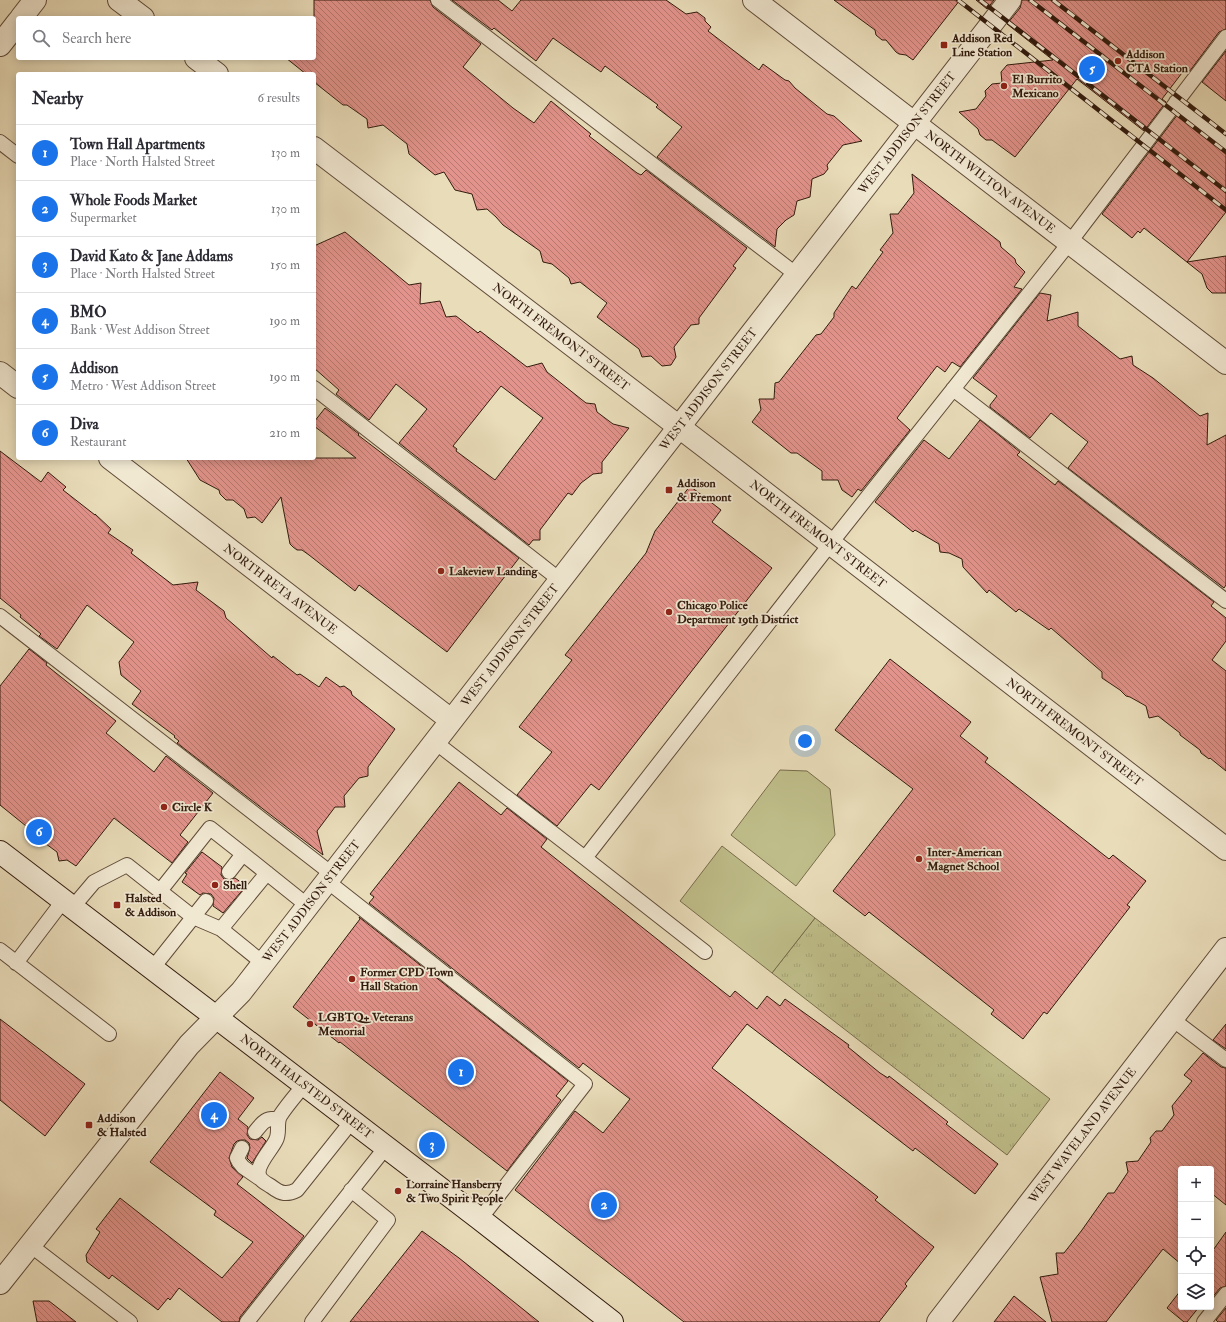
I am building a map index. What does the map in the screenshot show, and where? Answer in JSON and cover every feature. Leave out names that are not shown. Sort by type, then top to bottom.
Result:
[{"type":"street","points":[[23,16],[35,0]]},
{"type":"street","points":[[119,0],[140,16]]},
{"type":"street","name":"NORTH WILTON AVENUE","points":[[754,0],[1226,363]]},
{"type":"street","name":"WEST ADDISON STREET","points":[[0,1283],[189,1044],[241,992],[1010,0]]},
{"type":"street","points":[[0,45],[16,25]]},
{"type":"street","points":[[199,60],[214,72]]},
{"type":"street","name":"NORTH FREMONT STREET","points":[[316,150],[679,426],[1226,849]]},
{"type":"street","points":[[0,373],[16,385]]},
{"type":"street","name":"NORTH RETA AVENUE","points":[[113,460],[451,720]]},
{"type":"street","name":"NORTH HALSTED STREET","points":[[0,852],[480,1219],[612,1322]]},
{"type":"street","name":"WEST WAVELAND AVENUE","points":[[938,1322],[1226,949]]},
{"type":"lane","points":[[438,0],[797,276]]},
{"type":"lane","points":[[585,858],[830,543],[1070,242],[1226,37]]},
{"type":"lane","points":[[1176,102],[1226,142]]},
{"type":"lane","points":[[0,142],[16,154]]},
{"type":"lane","points":[[953,389],[1226,601]]},
{"type":"lane","points":[[316,390],[560,580]]},
{"type":"lane","points":[[0,616],[330,878],[586,1084],[480,1219]]},
{"type":"lane","points":[[435,742],[705,952]]},
{"type":"lane","points":[[160,890],[210,828],[308,906]]},
{"type":"lane","points":[[229,872],[243,854]]},
{"type":"lane","points":[[16,963],[68,905],[94,882],[127,866],[193,917],[221,930],[263,963]]},
{"type":"lane","points":[[221,930],[267,873]]},
{"type":"lane","points":[[152,969],[206,901]]},
{"type":"lane","points":[[0,950],[109,1034]]},
{"type":"lane","points":[[1172,1019],[1226,1060]]},
{"type":"lane","points":[[262,1180],[259,1175],[259,1171],[266,1155],[276,1142],[278,1135],[278,1119],[304,1085]]},
{"type":"lane","points":[[255,1132],[263,1122],[268,1119],[278,1119]]},
{"type":"lane","points":[[242,1148],[238,1158],[239,1162],[279,1192],[289,1194],[297,1190],[352,1121]]},
{"type":"lane","points":[[247,1322],[386,1147]]},
{"type":"lane","points":[[312,1322],[388,1220],[351,1190]]},
{"type":"lane","points":[[30,1245],[130,1322]]},
{"type":"lane","points":[[1204,1322],[1226,1294]]},
{"type":"green space","points":[[780,770],[807,771],[830,789],[835,835],[796,886],[731,835]]},
{"type":"green space","points":[[722,846],[815,918],[772,973],[680,901]]},
{"type":"green space","points":[[815,918],[1050,1099],[1007,1155],[772,973]]},
{"type":"building","points":[[314,0],[430,0],[433,7],[481,44],[463,67],[513,108],[534,123],[551,101],[591,134],[589,136],[637,173],[641,175],[646,170],[747,248],[733,266],[736,268],[699,318],[699,324],[691,325],[674,347],[676,357],[671,365],[662,366],[651,356],[642,357],[639,349],[597,317],[607,303],[580,282],[571,284],[569,278],[552,264],[543,262],[540,251],[503,225],[487,209],[477,210],[472,194],[455,190],[444,172],[435,175],[409,154],[407,144],[383,125],[368,128],[367,119],[347,105],[343,105],[316,84],[316,72],[304,72],[288,60],[316,60],[316,16],[314,16]]},
{"type":"building","points":[[452,0],[498,0],[512,11],[521,0],[666,0],[686,14],[697,12],[705,18],[705,21],[711,27],[708,31],[759,70],[763,64],[785,80],[789,81],[795,88],[827,114],[834,116],[862,141],[843,145],[827,165],[828,169],[824,174],[812,179],[810,197],[797,201],[794,215],[786,220],[777,229],[775,247],[657,157],[682,127],[656,107],[658,105],[605,66],[601,72],[553,38],[536,61],[494,28],[492,30]]},
{"type":"building","points":[[834,0],[960,0],[913,60],[906,55],[896,52],[886,40],[882,40],[876,35],[875,30]]},
{"type":"building","points":[[976,0],[994,0],[987,9]]},
{"type":"building","points":[[1022,0],[1226,0],[1226,29],[1219,32],[1189,72],[1185,69],[1162,99],[1166,102],[1144,131],[1077,79],[1015,157],[992,140],[986,140],[980,135],[978,129],[959,112],[976,109],[986,96],[985,91],[992,84],[1002,83],[1001,72],[1007,65],[1053,60],[1007,24],[1020,8]]},
{"type":"building","points":[[1226,51],[1226,101],[1202,82]]},
{"type":"building","points":[[1178,114],[1221,149],[1226,150],[1226,212],[1187,262],[1226,256],[1226,293],[1212,293],[1207,288],[1202,274],[1144,228],[1140,233],[1138,231],[1132,238],[1102,214]]},
{"type":"building","points":[[912,174],[1000,242],[1001,247],[1015,259],[1016,263],[1025,272],[1014,287],[1022,289],[960,367],[952,362],[945,372],[937,366],[897,418],[910,430],[861,491],[858,489],[852,497],[842,490],[838,480],[822,480],[822,471],[797,453],[791,453],[752,422],[761,410],[759,399],[774,399],[775,383],[779,382],[816,335],[821,334],[834,317],[834,313],[852,286],[856,289],[883,252],[880,250],[893,233],[890,214],[898,214],[914,193]]},
{"type":"building","points":[[345,232],[409,285],[421,283],[420,304],[440,301],[446,317],[456,316],[478,333],[480,331],[527,367],[542,363],[547,372],[586,403],[595,404],[597,412],[613,424],[629,428],[602,462],[602,473],[593,474],[581,483],[572,495],[568,493],[540,530],[540,540],[533,540],[529,545],[399,443],[427,409],[396,384],[369,420],[336,394],[339,390],[316,370],[316,245]],"holes":[[[501,386],[543,418],[495,480],[456,451],[457,449],[453,446]]]},
{"type":"building","points":[[1040,293],[1051,295],[1047,321],[1078,312],[1078,326],[1120,359],[1132,356],[1133,365],[1153,378],[1200,416],[1208,413],[1207,445],[1226,435],[1226,585],[1224,588],[1068,468],[1088,442],[1051,413],[1030,438],[990,407],[997,396],[973,378]]},
{"type":"building","points":[[325,408],[519,558],[447,652],[359,585],[355,591],[302,550],[297,550],[293,547],[290,544],[281,497],[262,523],[255,517],[247,518],[244,509],[233,500],[226,500],[220,494],[219,490],[200,480],[187,460],[316,460],[316,458],[356,458],[316,428],[316,419]]},
{"type":"building","points":[[980,420],[1020,452],[1017,455],[1055,485],[1058,481],[1214,602],[1211,606],[1226,618],[1226,641],[1212,660],[1226,671],[1226,771],[1210,758],[1209,759],[1201,753],[1200,750],[1158,716],[1149,718],[1146,706],[1126,696],[1102,678],[1102,672],[1051,628],[1049,630],[1019,609],[1016,612],[989,590],[987,593],[963,567],[962,559],[949,553],[940,552],[939,544],[915,530],[913,532],[875,502],[924,440],[949,459]]},
{"type":"building","points":[[0,451],[41,482],[48,472],[66,487],[63,490],[95,514],[111,529],[108,533],[133,550],[131,553],[173,585],[198,582],[196,590],[224,611],[226,618],[272,658],[273,656],[297,675],[300,674],[319,687],[326,677],[340,687],[344,686],[351,691],[352,695],[395,729],[368,767],[368,776],[359,778],[344,796],[345,807],[335,807],[317,831],[323,855],[177,743],[179,741],[174,737],[175,736],[132,704],[141,691],[121,675],[119,662],[134,642],[87,605],[57,649],[39,636],[41,634],[0,598]]},
{"type":"building","name":"Chicago Police Department 19th District","points":[[690,486],[721,510],[712,522],[772,568],[599,790],[591,784],[557,826],[517,795],[552,752],[519,727],[572,660],[565,655],[646,553],[655,531]]},
{"type":"building","points":[[29,649],[47,663],[46,665],[116,721],[106,733],[154,772],[166,756],[213,793],[180,835],[188,842],[172,863],[114,818],[76,866],[67,860],[59,861],[57,852],[42,841],[33,843],[31,830],[0,805],[0,686]]},
{"type":"building","points":[[890,659],[971,722],[960,736],[988,758],[985,762],[1109,859],[1113,855],[1146,881],[1127,905],[1130,907],[1047,1014],[1044,1012],[1023,1039],[991,1014],[994,1010],[869,912],[865,916],[833,891],[913,789],[835,730]]},
{"type":"building","points":[[459,782],[501,815],[507,808],[547,839],[541,847],[730,997],[735,991],[757,1009],[767,996],[780,1006],[785,999],[849,1045],[848,1047],[880,1073],[888,1078],[889,1076],[948,1122],[946,1124],[998,1164],[975,1194],[915,1148],[913,1151],[747,1024],[712,1068],[878,1197],[875,1200],[934,1247],[905,1284],[907,1286],[879,1322],[684,1322],[515,1190],[575,1111],[603,1133],[630,1099],[583,1063],[579,1068],[369,903],[374,897],[370,894]]},
{"type":"building","name":"Shell","points":[[202,852],[222,867],[221,875],[224,879],[228,880],[235,878],[246,886],[223,913],[213,906],[214,898],[211,894],[203,893],[200,895],[182,882],[187,874],[185,873]]},
{"type":"building","points":[[359,917],[568,1081],[556,1096],[561,1100],[507,1171],[293,1007],[360,919]]},
{"type":"building","points":[[0,1019],[85,1084],[45,1136],[0,1100]]},
{"type":"building","points":[[1226,1024],[1226,1049],[1213,1040]]},
{"type":"building","points":[[1203,1053],[1221,1067],[1226,1068],[1226,1205],[1214,1195],[1214,1166],[1178,1166],[1178,1262],[1163,1249],[1106,1322],[1052,1322],[1040,1277],[1058,1274],[1056,1253],[1064,1253],[1108,1193],[1114,1193],[1128,1172],[1126,1162],[1138,1161],[1151,1142],[1150,1138],[1156,1131],[1162,1131],[1174,1115],[1172,1106],[1192,1081],[1184,1075]]},
{"type":"building","points":[[220,1072],[254,1098],[238,1119],[248,1127],[247,1135],[250,1139],[258,1140],[262,1137],[266,1141],[252,1163],[247,1158],[250,1148],[249,1143],[245,1140],[241,1140],[234,1144],[229,1158],[232,1167],[243,1177],[237,1184],[304,1236],[240,1317],[239,1322],[222,1322],[179,1288],[170,1300],[168,1298],[158,1310],[112,1275],[109,1279],[87,1262],[86,1255],[100,1232],[96,1229],[120,1198],[222,1278],[253,1242],[214,1215],[216,1211],[150,1162]]},
{"type":"building","points":[[422,1231],[459,1258],[539,1322],[350,1322]]},
{"type":"building","points":[[1226,1232],[1226,1286],[1220,1288],[1214,1295],[1214,1274],[1214,1249]]},
{"type":"building","points":[[1178,1294],[1178,1310],[1197,1310],[1187,1322],[1184,1322],[1167,1308]]},
{"type":"building","points":[[1014,1296],[1046,1322],[994,1322]]},
{"type":"building","points":[[33,1301],[49,1301],[76,1322],[37,1322]]},
{"type":"building","points":[[1226,1308],[1226,1322],[1218,1322],[1216,1320]]},
{"type":"railway","points":[[958,0],[1226,210]]},
{"type":"railway","points":[[980,0],[1226,191]]},
{"type":"railway","points":[[1030,0],[1226,152]]},
{"type":"railway","points":[[1053,0],[1226,134]]},
{"type":"place","name":"Addison Red Line Station","points":[[944,45]]},
{"type":"place","name":"Addison CTA Station","points":[[1118,61]]},
{"type":"place","name":"Addison","points":[[1092,69]]},
{"type":"place","name":"El Burrito Mexicano","points":[[1004,86]]},
{"type":"place","name":"Addison & Fremont","points":[[669,490]]},
{"type":"place","name":"Lakeview Landing","points":[[441,571]]},
{"type":"place","name":"Chicago Police Department 19th District","points":[[669,612]]},
{"type":"place","name":"Circle K","points":[[164,807]]},
{"type":"place","name":"Diva","points":[[39,832]]},
{"type":"place","name":"Inter-American Magnet School","points":[[919,859]]},
{"type":"place","name":"Shell","points":[[215,885]]},
{"type":"place","name":"Halsted & Addison","points":[[117,905]]},
{"type":"place","name":"Former CPD Town Hall Station","points":[[352,979]]},
{"type":"place","name":"LGBTQ+ Veterans Memorial","points":[[310,1024]]},
{"type":"place","name":"Town Hall Apartments","points":[[461,1072]]},
{"type":"place","name":"BMO","points":[[214,1115]]},
{"type":"place","name":"Addison & Halsted","points":[[89,1125]]},
{"type":"place","name":"David Kato & Jane Addams","points":[[432,1145]]},
{"type":"place","name":"Lorraine Hansberry & Two Spirit People","points":[[398,1191]]},
{"type":"place","name":"Whole Foods Market","points":[[604,1205]]}]
